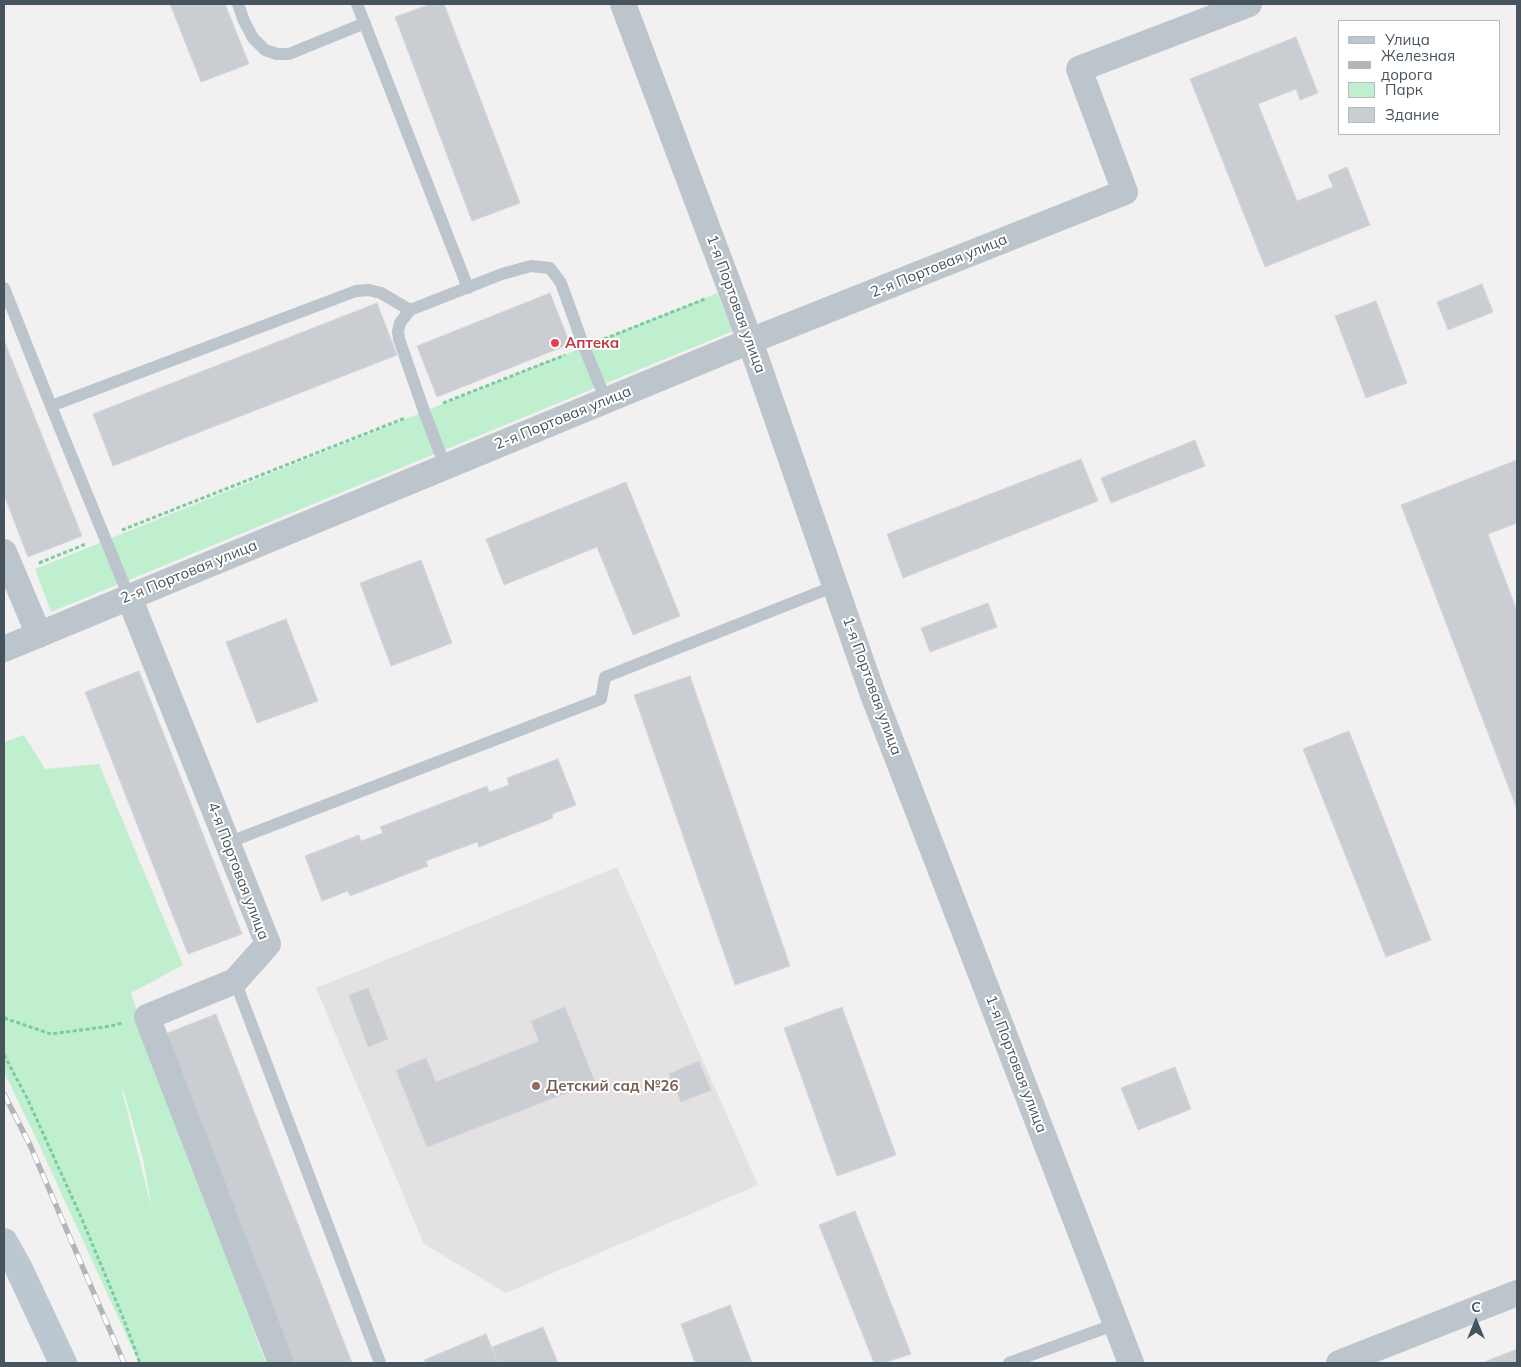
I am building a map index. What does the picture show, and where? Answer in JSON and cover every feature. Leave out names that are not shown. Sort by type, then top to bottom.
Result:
[{"type":"street","name":"1-я Портовая улица","points":[[623,4],[750,341],[876,701],[1131,1363]]},
{"type":"street","name":"2-я Портовая улица","points":[[4,649],[750,341],[1125,192],[1079,69],[1249,4]]},
{"type":"street","points":[[8,563],[39,634]]},
{"type":"street","name":"4-я Портовая улица","points":[[129,597],[268,944],[235,982],[147,1017]]},
{"type":"street","points":[[147,1017],[281,1363]]},
{"type":"street","points":[[4,1242],[18,1267],[63,1363]]},
{"type":"street","points":[[1339,1363],[1517,1293]]},
{"type":"lane","points":[[238,4],[253,38],[265,50],[277,54],[289,54],[365,23]]},
{"type":"lane","points":[[357,4],[468,288]]},
{"type":"lane","points":[[445,466],[399,339],[400,322],[410,310],[502,274],[531,266],[550,268],[561,283],[584,347],[606,400]]},
{"type":"lane","points":[[4,288],[129,597]]},
{"type":"lane","points":[[51,406],[356,291],[369,290],[381,293],[410,310]]},
{"type":"lane","points":[[227,843],[601,699],[605,677],[836,586]]},
{"type":"lane","points":[[235,982],[380,1363]]},
{"type":"lane","points":[[1009,1363],[1116,1324]]},
{"type":"path","points":[[8,563],[104,537],[708,298]]},
{"type":"path","points":[[4,1018],[51,1034],[111,1026],[147,1017]]},
{"type":"path","points":[[4,1055],[27,1098],[81,1217],[140,1363]]},
{"type":"shaded area","name":"Детский сад №26","points":[[617,867],[758,1185],[506,1293],[424,1244],[316,988]]},
{"type":"green space","points":[[717,293],[733,331],[51,612],[35,569]]},
{"type":"green space","points":[[24,735],[45,769],[99,764],[183,965],[131,993],[165,1093],[266,1363],[139,1363],[4,1072],[4,742]],"holes":[[[123,1089],[143,1159],[152,1210]]]},
{"type":"building","points":[[170,4],[225,4],[249,64],[201,82]]},
{"type":"building","points":[[431,4],[444,4],[520,203],[472,221],[395,17]]},
{"type":"building","points":[[1296,37],[1318,93],[1300,100],[1296,89],[1258,104],[1297,201],[1333,187],[1328,175],[1347,167],[1370,225],[1265,267],[1190,79]]},
{"type":"building","points":[[1482,284],[1493,312],[1448,330],[1437,302]]},
{"type":"building","points":[[550,293],[570,344],[437,397],[417,346]]},
{"type":"building","points":[[1376,301],[1407,383],[1366,398],[1335,316]]},
{"type":"building","points":[[377,303],[397,355],[113,466],[93,414]]},
{"type":"building","points":[[4,340],[82,536],[28,557],[4,495]]},
{"type":"building","points":[[1195,440],[1205,466],[1111,503],[1101,478]]},
{"type":"building","points":[[1081,459],[1098,501],[903,578],[887,534]]},
{"type":"building","points":[[1517,460],[1517,523],[1488,534],[1517,611],[1517,809],[1401,505]]},
{"type":"building","points":[[626,482],[680,616],[633,635],[597,547],[504,585],[486,539]]},
{"type":"building","points":[[421,560],[452,643],[391,666],[360,583]]},
{"type":"building","points":[[988,603],[997,627],[930,652],[921,628]]},
{"type":"building","points":[[286,619],[318,701],[257,723],[226,642]]},
{"type":"building","points":[[139,671],[242,934],[188,954],[85,692]]},
{"type":"building","points":[[690,676],[790,966],[735,985],[634,695]]},
{"type":"building","points":[[1349,731],[1431,940],[1386,957],[1303,749]]},
{"type":"building","points":[[558,759],[576,805],[552,814],[553,818],[479,847],[477,842],[426,861],[428,866],[350,896],[348,891],[322,901],[305,856],[359,835],[361,841],[383,833],[380,827],[487,786],[489,792],[509,785],[507,778]]},
{"type":"building","points":[[368,988],[388,1039],[368,1047],[349,995]]},
{"type":"building","points":[[565,1007],[595,1082],[427,1147],[396,1070],[426,1058],[436,1082],[539,1041],[531,1021]]},
{"type":"building","points":[[842,1007],[896,1155],[837,1176],[784,1028]]},
{"type":"building","points":[[216,1014],[352,1363],[293,1363],[165,1034]]},
{"type":"building","points":[[699,1061],[711,1090],[681,1102],[669,1074]]},
{"type":"building","points":[[1175,1067],[1191,1109],[1138,1130],[1121,1088]]},
{"type":"building","points":[[855,1211],[911,1354],[883,1363],[874,1363],[819,1225]]},
{"type":"building","points":[[730,1305],[752,1363],[695,1363],[681,1324]]},
{"type":"building","points":[[543,1327],[558,1363],[498,1363],[492,1347]]},
{"type":"building","points":[[486,1334],[498,1363],[426,1363],[424,1360]]},
{"type":"building","points":[[1517,1349],[1517,1363],[1482,1363]]},
{"type":"railway","points":[[4,1094],[30,1145],[124,1363]]},
{"type":"place","name":"Аптека","points":[[555,343]]},
{"type":"place","name":"Детский сад №26","points":[[536,1086]]}]
